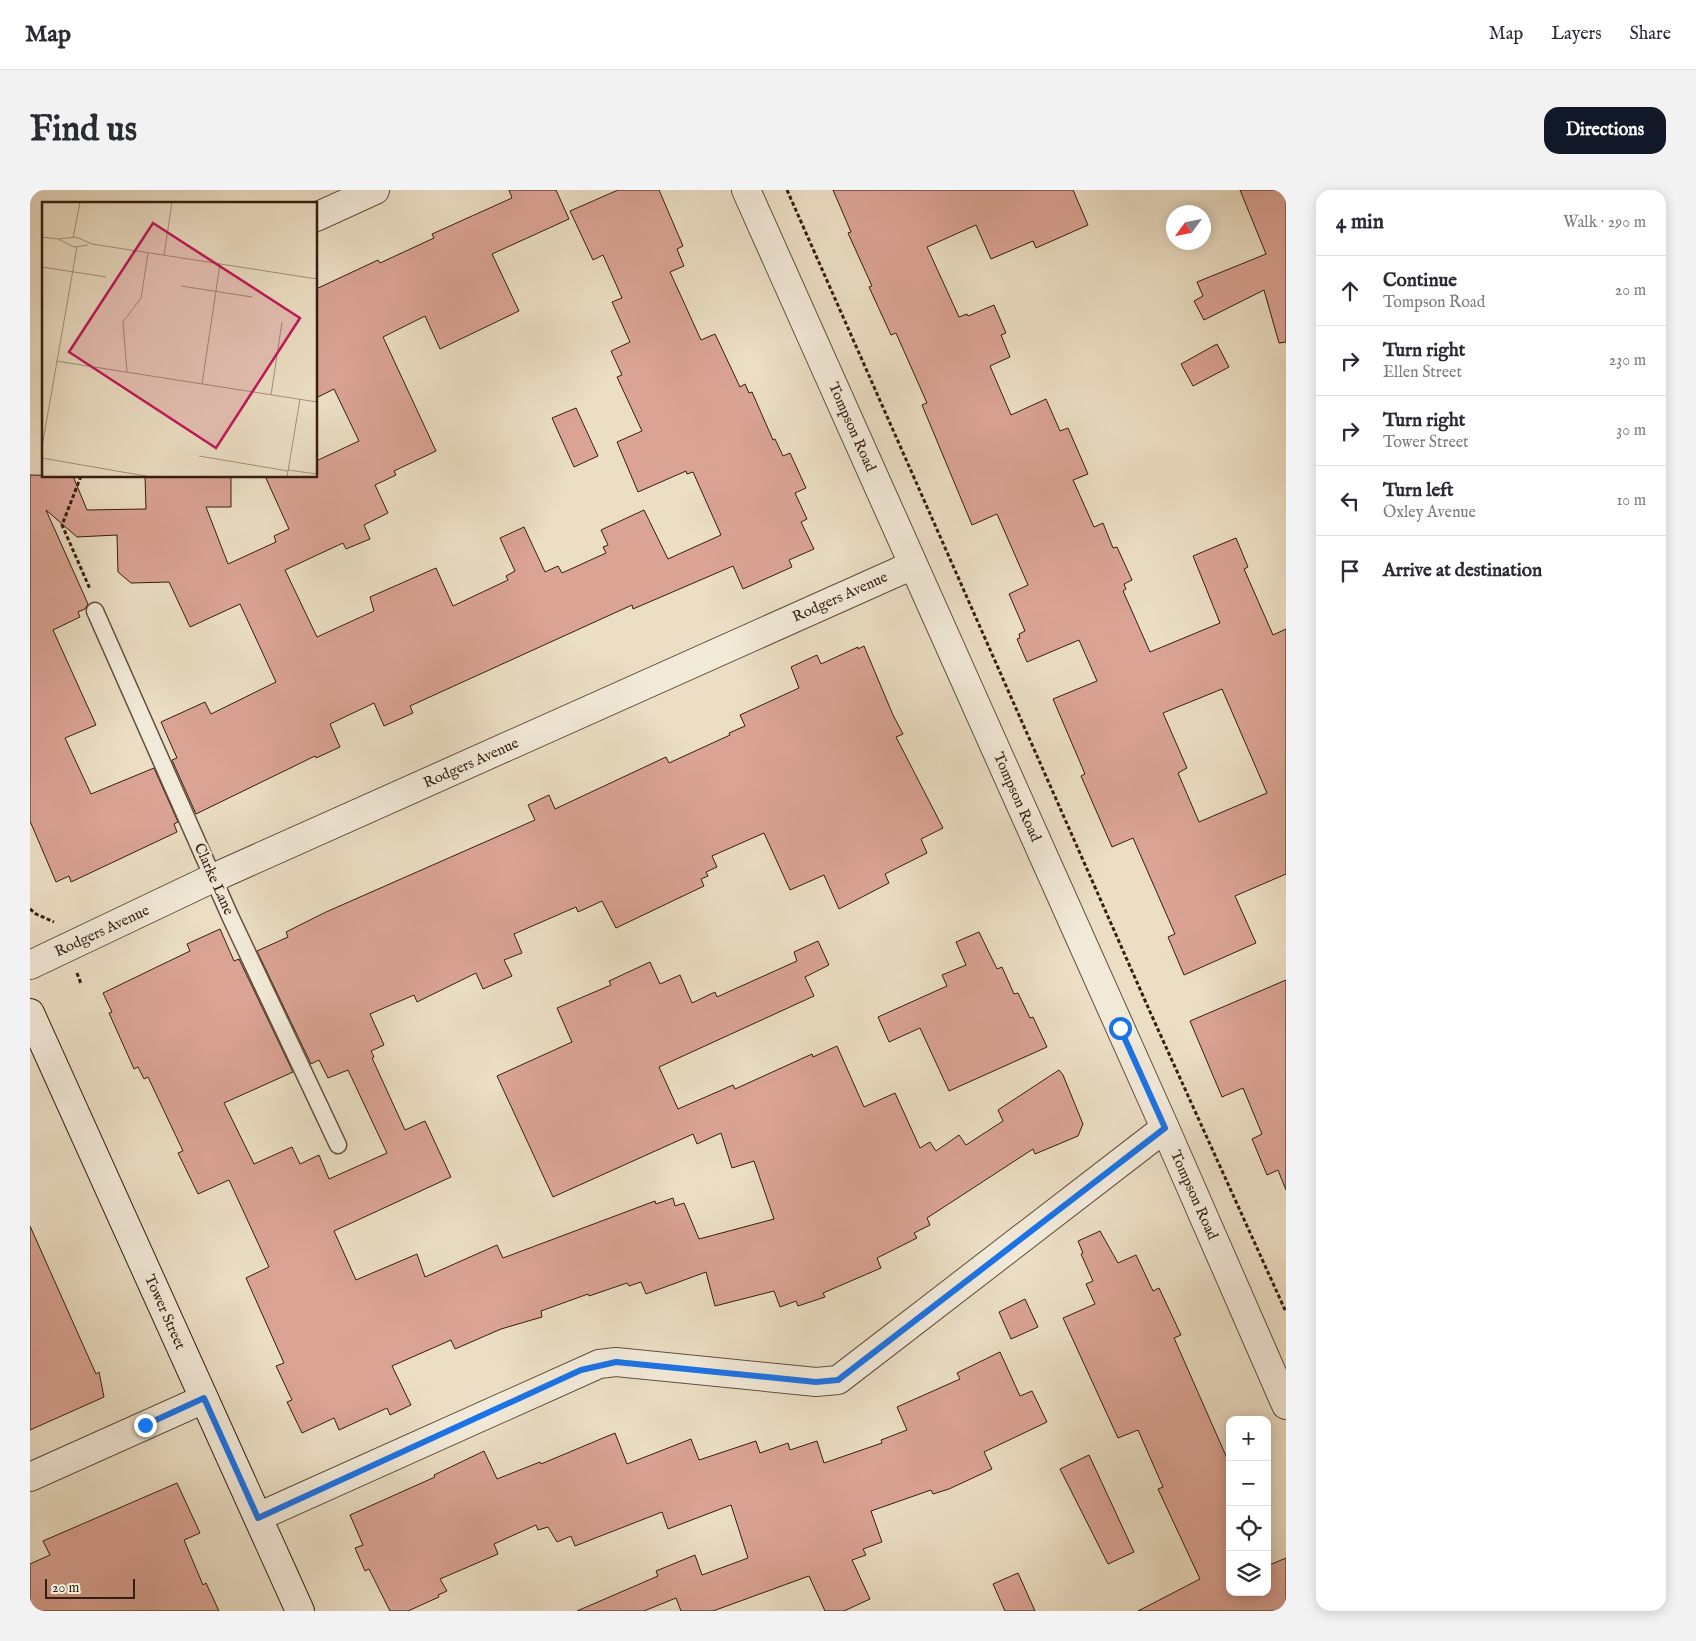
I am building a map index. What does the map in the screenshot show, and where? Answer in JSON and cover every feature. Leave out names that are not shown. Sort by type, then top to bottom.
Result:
[{"type":"street","points":[[318,216],[375,190]]},
{"type":"street","name":"Tompson Road","points":[[746,190],[1165,1128],[1286,1406]]},
{"type":"street","name":"Rodgers Avenue","points":[[30,965],[213,878],[913,565]]},
{"type":"street","name":"Tower Street","points":[[30,1013],[300,1611]]},
{"type":"street","points":[[258,1518],[572,1374],[599,1364],[616,1362],[816,1382],[838,1380],[1165,1128]]},
{"type":"street","points":[[30,1477],[204,1398]]},
{"type":"lane","name":"Clarke Lane","points":[[95,611],[213,878],[338,1145]]},
{"type":"path","points":[[787,190],[1151,1014],[1286,1312]]},
{"type":"path","points":[[80,478],[62,525],[96,603],[95,611]]},
{"type":"building","points":[[509,190],[556,190],[569,219],[492,254],[519,311],[440,349],[425,316],[383,337],[436,451],[394,471],[396,475],[375,485],[388,513],[364,525],[370,539],[346,549],[343,543],[285,570],[317,637],[374,611],[370,597],[436,568],[453,606],[508,580],[506,576],[515,571],[500,538],[524,527],[545,572],[558,566],[562,573],[606,553],[603,547],[608,545],[601,530],[644,510],[668,559],[721,535],[693,472],[687,474],[686,471],[638,492],[617,442],[642,431],[617,377],[622,375],[611,351],[630,342],[612,302],[622,298],[603,255],[593,260],[570,211],[618,190],[659,190],[683,246],[677,249],[684,266],[670,272],[701,340],[715,334],[740,387],[745,384],[749,393],[752,392],[773,440],[775,439],[783,456],[790,453],[806,488],[795,493],[807,519],[801,522],[814,549],[789,560],[792,567],[743,589],[733,566],[633,609],[632,605],[410,706],[413,713],[384,726],[374,703],[330,724],[340,747],[316,758],[315,756],[196,814],[172,760],[177,758],[161,722],[205,702],[211,714],[276,682],[240,604],[190,627],[169,582],[131,583],[118,572],[117,535],[77,537],[46,510],[88,604],[85,609],[78,612],[80,617],[53,630],[96,725],[65,738],[91,794],[154,768],[178,822],[174,824],[177,832],[71,882],[69,876],[56,882],[30,821],[30,475],[42,475],[42,478],[74,478],[87,510],[146,509],[145,478],[231,478],[231,507],[206,507],[228,564],[276,542],[274,536],[289,529],[266,478],[318,478],[318,460],[359,441],[334,389],[318,397],[318,288],[378,260],[380,263],[434,238],[432,234],[512,198]]},
{"type":"building","points":[[833,190],[1073,190],[1088,225],[1036,248],[1033,241],[991,259],[976,225],[927,247],[959,317],[967,314],[968,316],[994,305],[1006,333],[1001,335],[1010,357],[990,366],[1011,415],[1046,399],[1060,431],[1068,428],[1088,474],[1073,480],[1094,527],[1103,523],[1113,548],[1117,547],[1132,580],[1124,584],[1126,589],[1123,591],[1150,652],[1220,623],[1193,556],[1236,538],[1248,567],[1244,569],[1273,635],[1286,629],[1286,874],[1235,896],[1256,943],[1184,975],[1168,937],[1175,934],[1133,838],[1112,847],[1081,776],[1085,774],[1053,699],[1097,681],[1079,640],[1027,662],[1017,639],[1020,638],[1019,634],[1025,631],[1009,594],[1028,585],[997,514],[972,525],[922,405],[927,403],[896,333],[891,335],[869,287],[872,286],[848,233],[851,232]],"holes":[[[1222,689],[1267,793],[1199,822],[1178,773],[1187,768],[1163,713]]]},
{"type":"building","points":[[1240,190],[1286,190],[1286,342],[1279,343],[1264,290],[1204,320],[1194,301],[1203,296],[1197,282],[1266,254]]},
{"type":"building","points":[[1217,344],[1229,367],[1193,386],[1181,364]]},
{"type":"building","points":[[576,408],[598,456],[574,467],[552,418]]},
{"type":"building","points":[[864,646],[903,734],[896,737],[943,828],[921,839],[927,853],[885,874],[889,883],[839,909],[824,875],[790,890],[764,833],[712,856],[717,867],[706,872],[708,876],[701,879],[704,886],[616,928],[602,901],[578,912],[576,907],[514,934],[522,953],[504,960],[512,976],[483,989],[476,973],[417,1002],[414,995],[370,1014],[384,1045],[371,1051],[374,1057],[372,1058],[405,1130],[425,1121],[451,1177],[334,1231],[356,1280],[417,1254],[425,1277],[497,1245],[503,1258],[655,1201],[656,1204],[673,1198],[675,1206],[684,1203],[699,1239],[774,1219],[754,1161],[732,1168],[721,1133],[697,1144],[693,1134],[553,1197],[497,1076],[572,1042],[557,1008],[611,985],[609,981],[650,962],[660,984],[680,975],[692,1003],[715,992],[717,997],[797,961],[794,952],[818,941],[829,965],[805,977],[814,996],[659,1067],[678,1109],[733,1085],[735,1089],[812,1054],[813,1057],[837,1046],[864,1107],[895,1093],[920,1148],[930,1142],[936,1151],[959,1135],[966,1145],[1003,1121],[998,1110],[1059,1070],[1063,1075],[1083,1124],[1078,1136],[1035,1154],[1033,1149],[927,1218],[930,1225],[914,1233],[917,1238],[877,1258],[881,1268],[823,1293],[825,1297],[798,1306],[796,1301],[780,1307],[774,1291],[715,1306],[706,1272],[646,1294],[641,1282],[629,1286],[627,1283],[589,1296],[588,1294],[541,1311],[542,1317],[501,1329],[455,1349],[451,1340],[392,1366],[411,1405],[390,1415],[387,1408],[339,1430],[334,1418],[302,1433],[287,1402],[292,1400],[276,1366],[284,1363],[246,1278],[269,1267],[229,1180],[198,1194],[178,1153],[183,1151],[148,1077],[144,1079],[138,1067],[134,1069],[109,1013],[112,1012],[103,993],[190,951],[187,944],[220,929],[234,961],[239,959],[293,1072],[224,1103],[254,1164],[292,1147],[300,1164],[319,1155],[329,1179],[387,1153],[348,1070],[328,1078],[319,1060],[311,1064],[257,951],[288,937],[286,932],[326,912],[535,820],[528,805],[549,795],[555,809],[666,757],[669,763],[730,735],[729,733],[745,726],[740,715],[799,688],[791,667],[817,655],[821,664]]},
{"type":"building","points":[[979,932],[997,969],[1002,967],[1014,994],[1018,993],[1030,1018],[1033,1017],[1047,1047],[949,1091],[920,1028],[889,1042],[878,1017],[947,986],[942,975],[966,965],[956,942]]},
{"type":"building","points":[[1286,980],[1286,1190],[1278,1170],[1267,1175],[1252,1139],[1262,1134],[1243,1088],[1222,1097],[1190,1021]]},
{"type":"building","points":[[30,1226],[96,1374],[99,1372],[104,1397],[30,1430]]},
{"type":"building","points":[[1100,1231],[1118,1263],[1136,1255],[1153,1291],[1159,1288],[1181,1335],[1174,1338],[1226,1456],[1226,1596],[1271,1596],[1271,1564],[1286,1558],[1286,1611],[1138,1611],[1200,1579],[1158,1489],[1163,1487],[1138,1430],[1118,1438],[1063,1318],[1095,1304],[1086,1284],[1093,1281],[1081,1254],[1083,1253],[1078,1241]]},
{"type":"building","points":[[1025,1299],[1038,1327],[1011,1339],[999,1312]]},
{"type":"building","points":[[1000,1352],[1020,1396],[1032,1391],[1047,1422],[984,1452],[992,1469],[949,1489],[933,1494],[931,1490],[871,1511],[882,1542],[863,1549],[866,1555],[852,1560],[870,1599],[844,1611],[825,1611],[809,1576],[713,1611],[681,1611],[676,1598],[644,1611],[577,1611],[658,1576],[656,1571],[695,1555],[702,1575],[748,1558],[731,1505],[668,1529],[662,1512],[575,1546],[571,1536],[557,1542],[548,1527],[538,1530],[536,1525],[494,1544],[498,1554],[440,1579],[447,1591],[438,1595],[439,1597],[408,1611],[390,1611],[369,1569],[365,1571],[355,1548],[363,1545],[350,1515],[435,1477],[434,1475],[484,1451],[497,1479],[540,1462],[541,1464],[615,1433],[627,1464],[691,1439],[699,1460],[756,1441],[760,1453],[788,1443],[790,1450],[817,1441],[824,1463],[882,1443],[881,1440],[907,1430],[897,1407],[960,1379],[957,1373]]},
{"type":"building","points":[[1089,1455],[1134,1552],[1108,1564],[1060,1469]]},
{"type":"building","points":[[177,1483],[200,1533],[184,1540],[203,1585],[206,1583],[219,1611],[30,1611],[30,1564],[50,1555],[43,1541]]},
{"type":"building","points":[[1018,1573],[1035,1611],[1005,1611],[993,1584]]},
{"type":"route","points":[[145,1425],[204,1398],[258,1518],[337,1480],[581,1370],[599,1364],[616,1362],[816,1382],[838,1380],[847,1375],[1165,1128],[1120,1028]]}]
